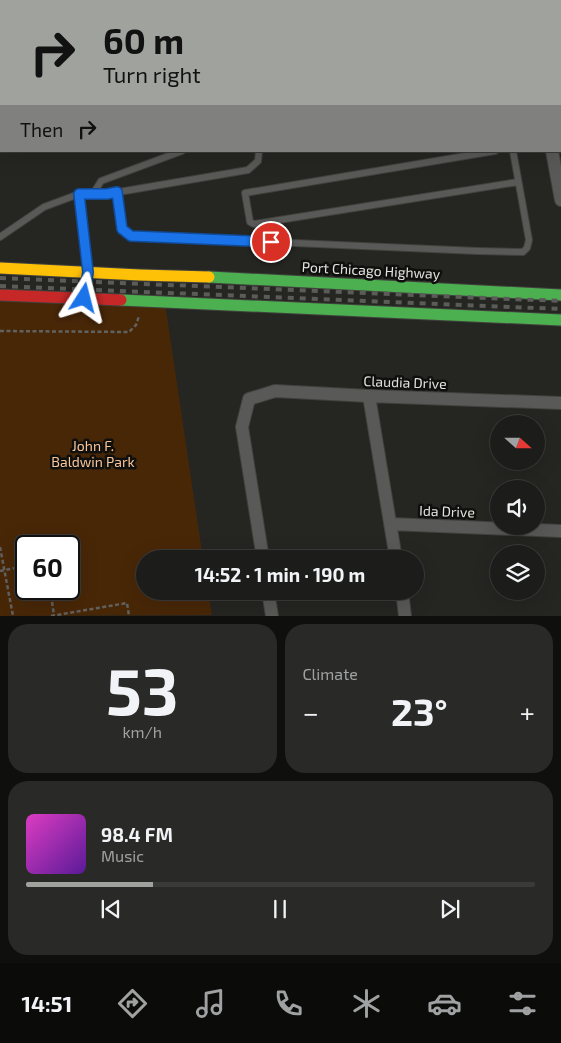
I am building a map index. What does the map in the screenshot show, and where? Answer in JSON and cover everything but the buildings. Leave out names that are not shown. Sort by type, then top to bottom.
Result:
[{"type":"main road","name":"Port Chicago Highway","points":[[0,268],[86,285],[142,302],[561,320]]},
{"type":"main road","name":"Port Chicago Highway","points":[[0,295],[86,285],[561,295]]},
{"type":"street","points":[[552,152],[558,172],[561,200]]},
{"type":"street","name":"Claudia Drive","points":[[262,550],[242,427],[249,399],[275,391],[561,403]]},
{"type":"street","points":[[369,396],[395,550]]},
{"type":"street","name":"Ida Drive","points":[[391,524],[561,531]]},
{"type":"street","points":[[269,600],[272,616]]},
{"type":"street","points":[[403,600],[405,616]]},
{"type":"lane","points":[[93,194],[101,181],[179,152]]},
{"type":"lane","points":[[0,237],[44,207],[79,194],[117,192],[248,170],[258,161],[259,152]]},
{"type":"lane","points":[[489,152],[246,193],[250,222],[254,224],[518,182]]},
{"type":"lane","points":[[117,192],[122,229],[131,236],[523,252],[527,248],[528,240],[513,152]]},
{"type":"lane","points":[[79,194],[86,285]]},
{"type":"path","points":[[0,331],[129,332],[136,325],[142,302]]},
{"type":"path","points":[[0,547],[2,570],[13,616]]},
{"type":"path","points":[[2,570],[15,568]]},
{"type":"path","points":[[52,602],[53,615],[127,603],[129,616]]},
{"type":"green space","name":"John F. Baldwin Park","points":[[0,295],[165,303],[202,550],[136,550],[136,600],[210,600],[212,615],[0,616]]},
{"type":"railway","points":[[0,278],[561,301]]},
{"type":"railway","points":[[0,286],[561,309]]},
{"type":"traffic: fast","points":[[209,277],[561,295]]},
{"type":"traffic: fast","points":[[121,300],[561,320]]},
{"type":"traffic: slow","points":[[0,268],[209,277]]},
{"type":"traffic: jam","points":[[0,295],[121,300]]},
{"type":"route","points":[[84,298],[88,272],[79,194],[117,192],[122,229],[131,236],[271,242]]}]
